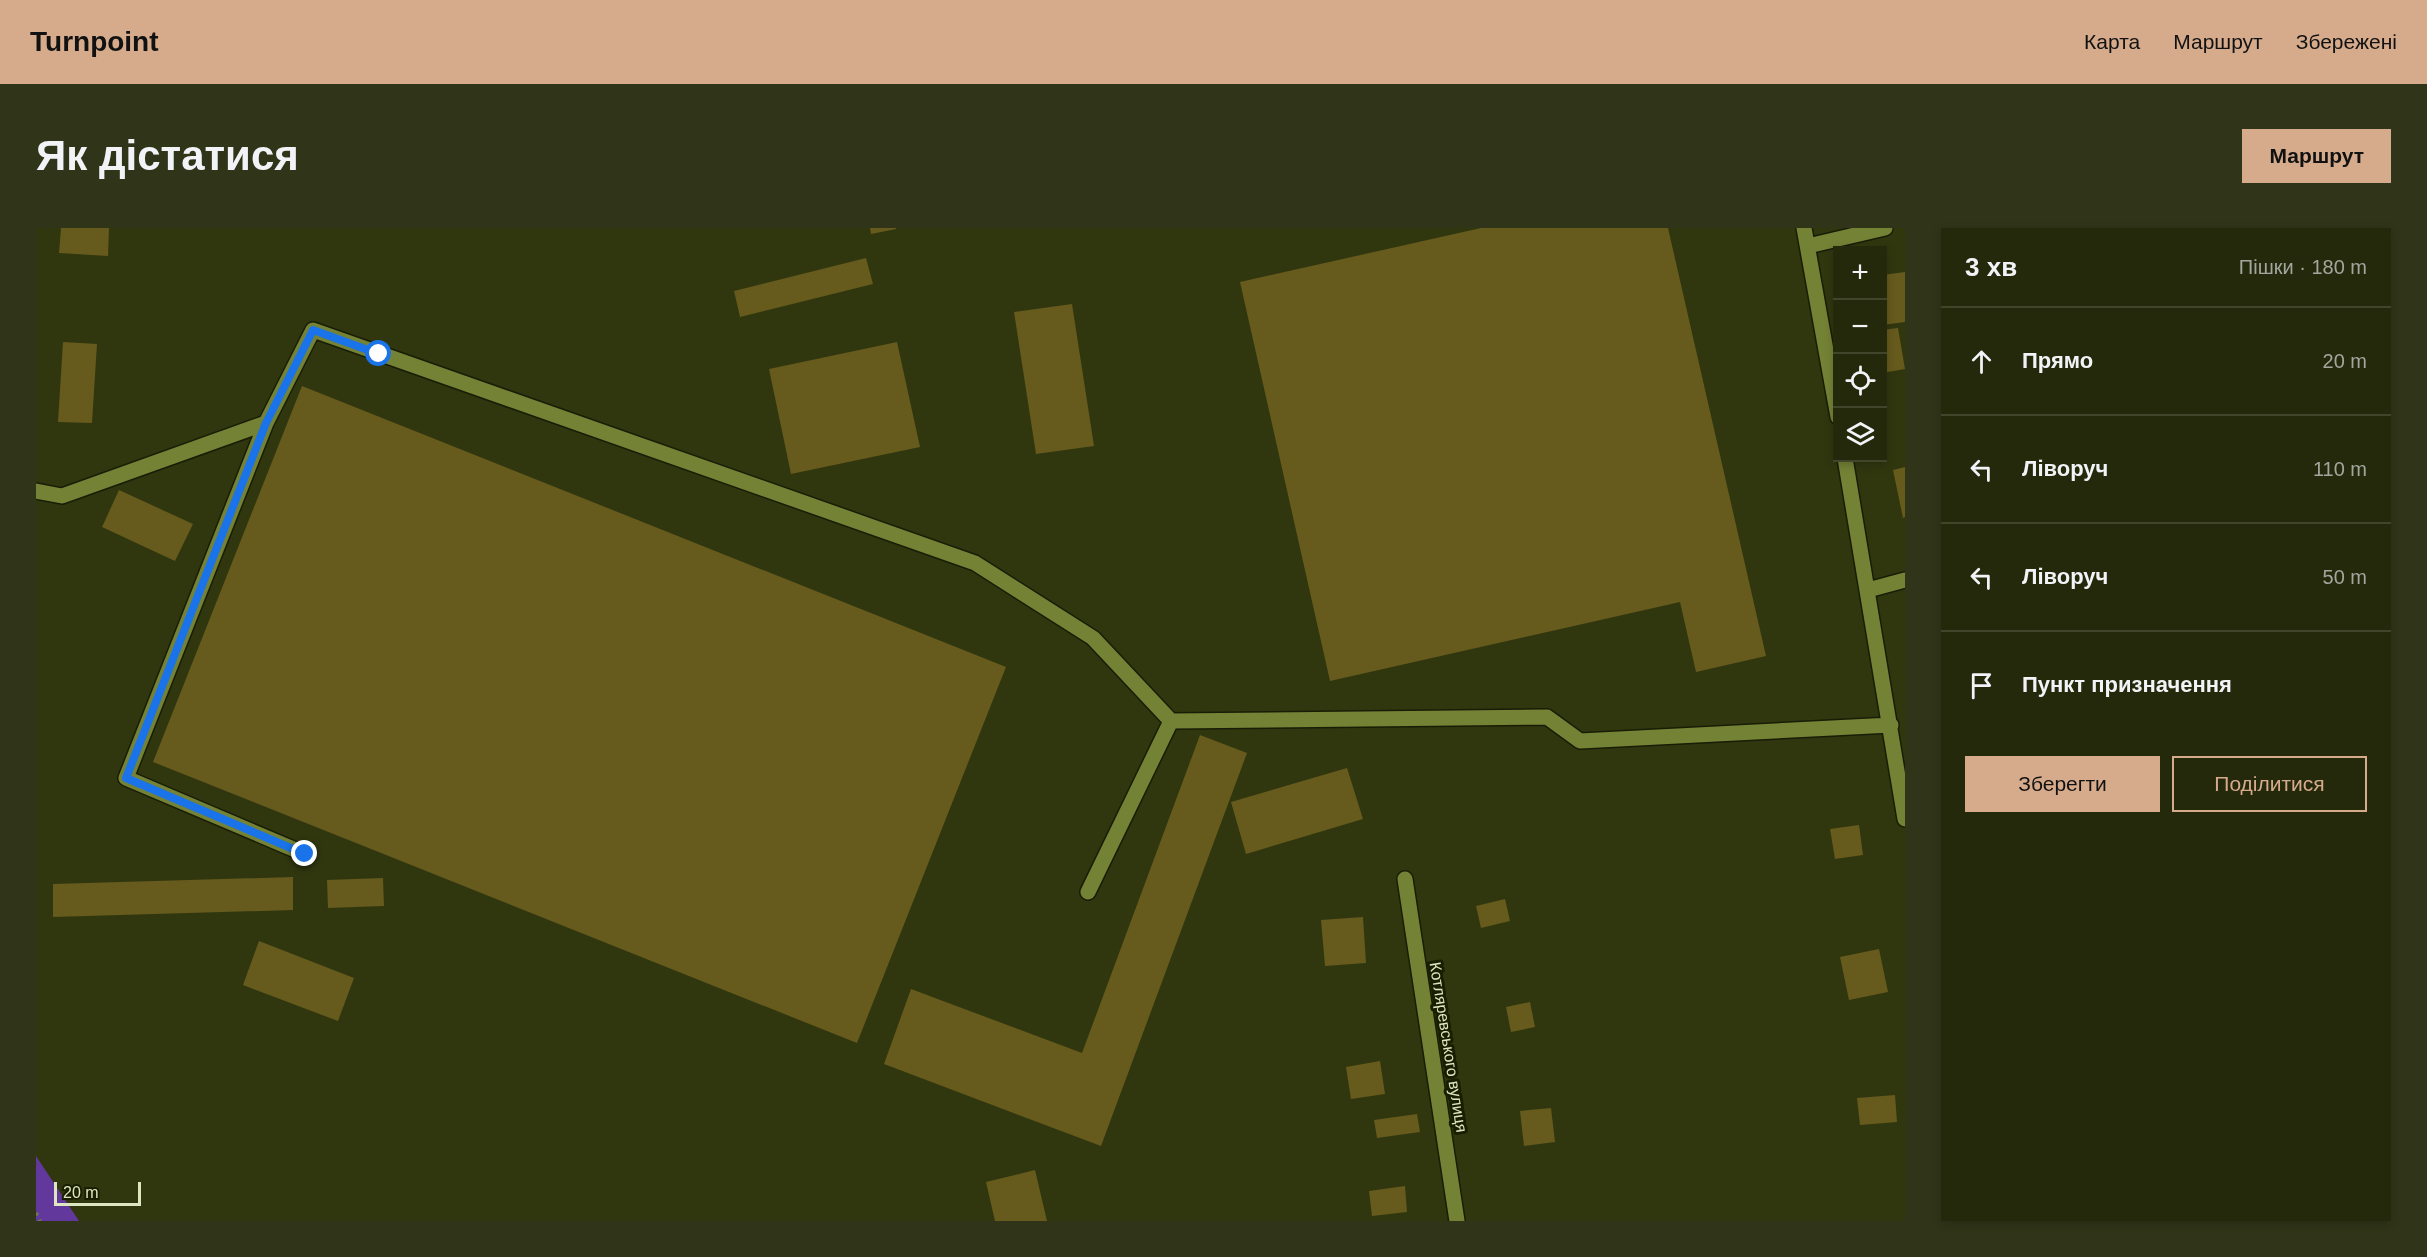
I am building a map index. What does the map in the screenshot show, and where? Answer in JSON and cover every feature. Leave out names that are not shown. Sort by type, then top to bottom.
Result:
[{"type":"street","points":[[1804,228],[1836,408]]},
{"type":"street","points":[[1808,246],[1885,228]]},
{"type":"street","points":[[305,854],[126,778],[266,423],[313,330],[975,563],[1093,638],[1171,721],[1547,717],[1581,741],[1891,725]]},
{"type":"street","points":[[36,491],[62,496],[266,423]]},
{"type":"street","points":[[1846,462],[1905,819]]},
{"type":"street","points":[[1868,590],[1905,580]]},
{"type":"street","points":[[1088,892],[1171,721]]},
{"type":"street","name":"Котляревського вулиця","points":[[1405,879],[1457,1221]]},
{"type":"path","points":[[36,1213],[40,1221]]},
{"type":"shaded area","points":[[36,1156],[79,1221],[36,1221]]},
{"type":"building","points":[[61,228],[109,228],[108,256],[59,253]]},
{"type":"building","points":[[870,228],[896,228],[896,229],[871,234]]},
{"type":"building","points":[[1481,228],[1668,228],[1766,656],[1696,672],[1680,602],[1330,681],[1240,282]]},
{"type":"building","points":[[866,258],[873,284],[740,317],[734,291]]},
{"type":"building","points":[[1905,272],[1905,322],[1887,324],[1887,274]]},
{"type":"building","points":[[1072,304],[1094,446],[1036,454],[1014,312]]},
{"type":"building","points":[[1898,328],[1905,369],[1887,372],[1887,329]]},
{"type":"building","points":[[63,342],[97,344],[92,423],[58,422]]},
{"type":"building","points":[[897,342],[920,447],[791,474],[769,369]]},
{"type":"building","points":[[302,386],[1006,667],[857,1043],[153,762]]},
{"type":"building","points":[[1905,467],[1905,517],[1903,518],[1893,470]]},
{"type":"building","points":[[119,490],[193,524],[175,561],[102,527]]},
{"type":"building","points":[[1200,735],[1247,753],[1101,1146],[884,1064],[911,989],[1082,1053]]},
{"type":"building","points":[[1347,768],[1363,819],[1246,854],[1231,802]]},
{"type":"building","points":[[1859,825],[1863,855],[1835,859],[1830,829]]},
{"type":"building","points":[[293,877],[293,910],[53,917],[53,884]]},
{"type":"building","points":[[383,878],[384,906],[328,908],[327,880]]},
{"type":"building","points":[[1505,899],[1510,921],[1481,928],[1476,906]]},
{"type":"building","points":[[1363,917],[1366,963],[1325,966],[1321,920]]},
{"type":"building","points":[[259,941],[354,978],[338,1021],[243,985]]},
{"type":"building","points":[[1879,949],[1888,992],[1849,1000],[1840,957]]},
{"type":"building","points":[[1530,1002],[1535,1027],[1511,1032],[1506,1007]]},
{"type":"building","points":[[1380,1061],[1385,1094],[1351,1099],[1346,1067]]},
{"type":"building","points":[[1895,1095],[1897,1122],[1860,1125],[1857,1098]]},
{"type":"building","points":[[1551,1108],[1555,1142],[1524,1146],[1520,1111]]},
{"type":"building","points":[[1417,1114],[1420,1132],[1377,1138],[1374,1120]]},
{"type":"building","points":[[1035,1170],[1047,1221],[995,1221],[986,1182]]},
{"type":"building","points":[[1405,1186],[1407,1212],[1372,1216],[1369,1191]]},
{"type":"route","points":[[305,854],[126,778],[266,423],[313,330],[379,354]]}]
